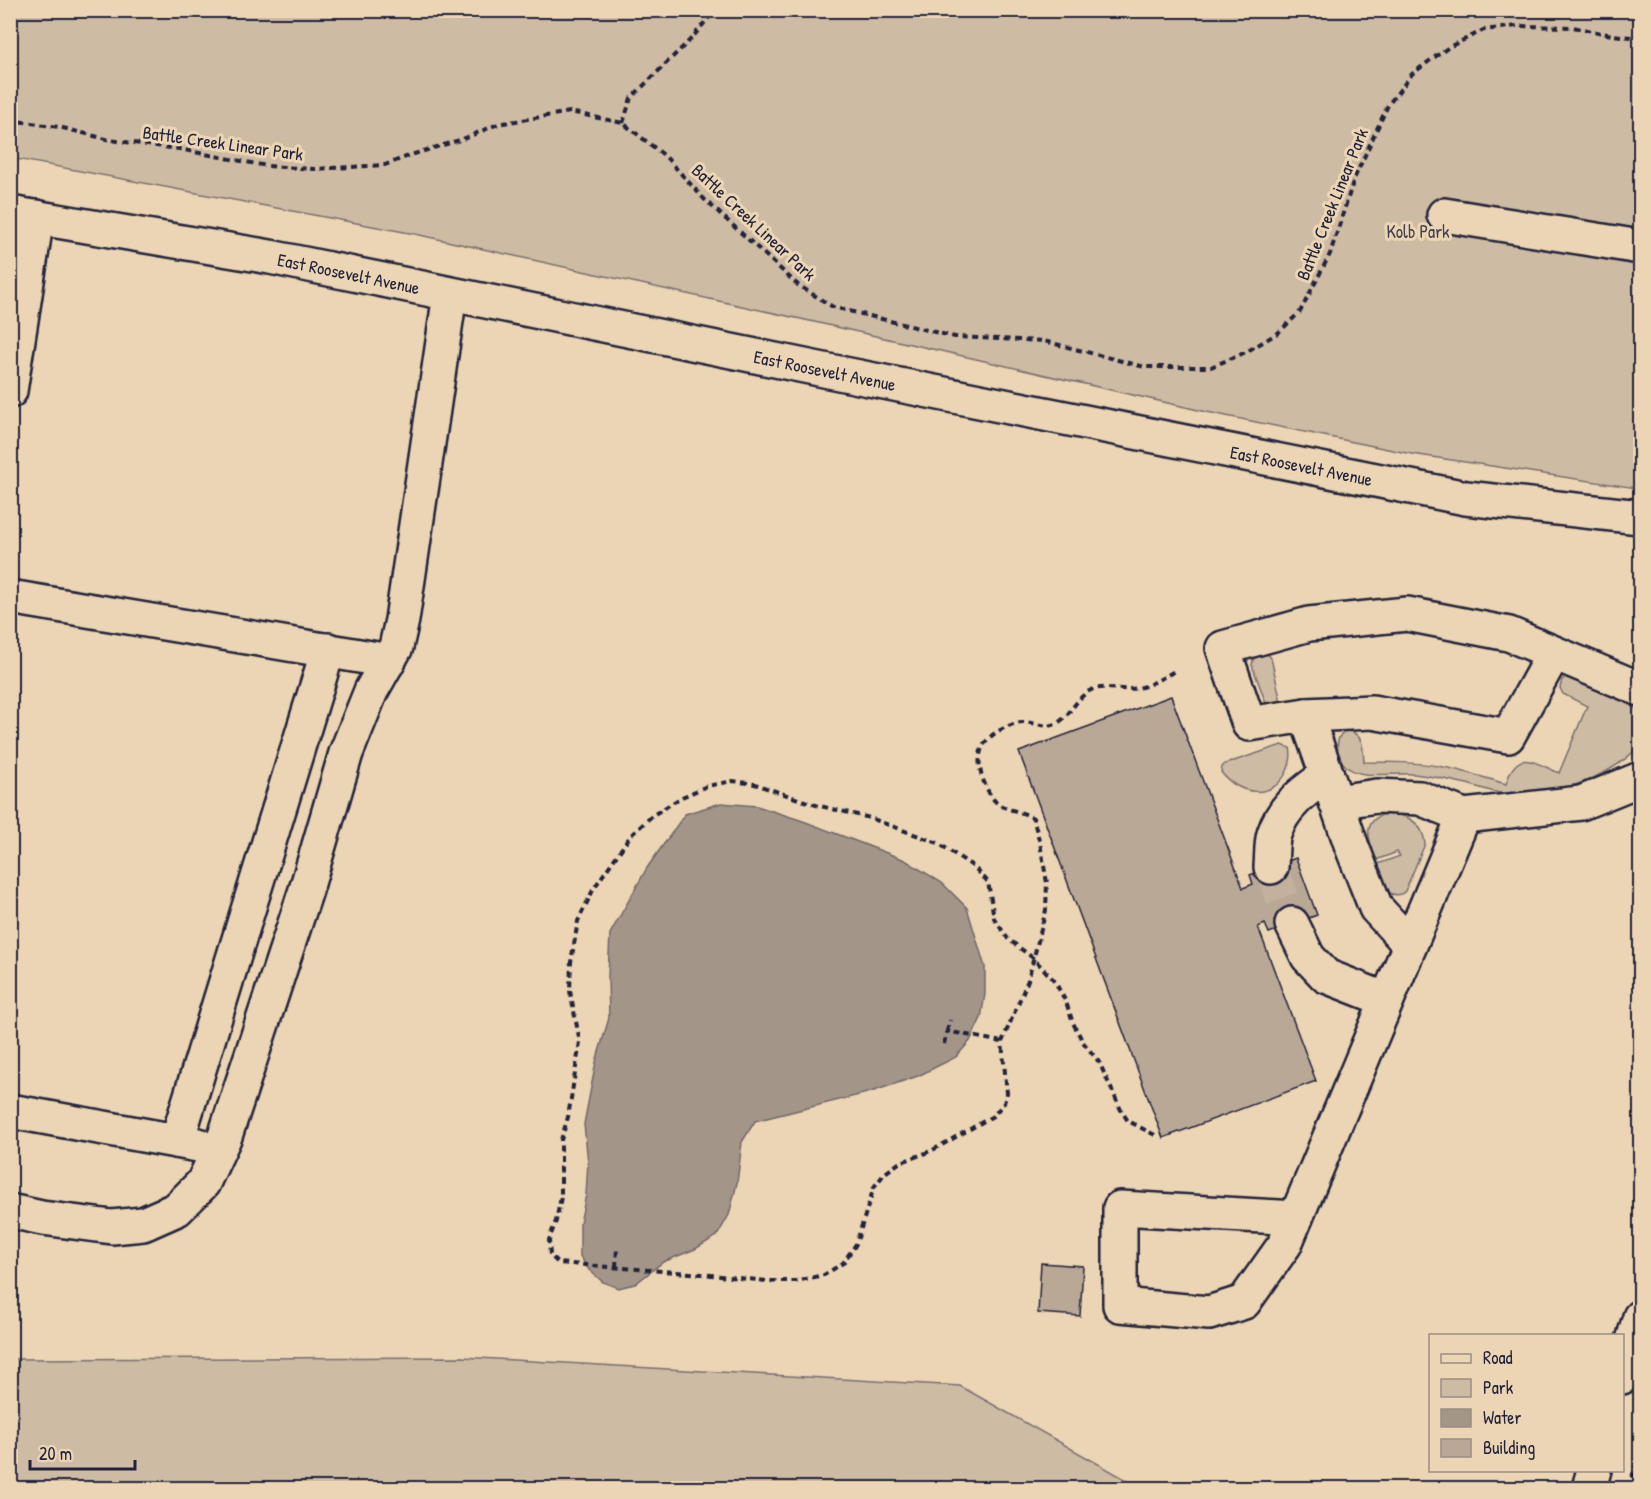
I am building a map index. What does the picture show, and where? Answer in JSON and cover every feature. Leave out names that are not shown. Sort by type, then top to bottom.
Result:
[{"type":"street","name":"East Roosevelt Avenue","points":[[24,215],[270,257],[1466,498],[1641,517]]},
{"type":"street","points":[[10,391],[24,215]]},
{"type":"street","points":[[1444,215],[1641,247]]},
{"type":"street","points":[[10,1211],[42,1218],[112,1227],[143,1224],[177,1209],[203,1183],[225,1136],[306,890],[346,753],[371,691],[396,647],[402,620],[450,294]]},
{"type":"street","points":[[10,597],[389,661]]},
{"type":"street","points":[[1554,653],[1508,736],[1372,712],[1306,715],[1249,724],[1223,648],[1309,624],[1407,614],[1509,634],[1641,689]]},
{"type":"street","points":[[177,1141],[328,650]]},
{"type":"street","points":[[1306,715],[1376,908],[1410,945]]},
{"type":"street","points":[[1271,867],[1273,835],[1283,814],[1298,796],[1331,788],[1377,796],[1420,798],[1464,816],[1581,803],[1641,779]]},
{"type":"street","points":[[1296,1218],[1120,1208],[1120,1305],[1209,1313],[1244,1302],[1285,1244],[1296,1218],[1464,816]]},
{"type":"street","points":[[1292,924],[1308,957],[1326,976],[1387,1000]]},
{"type":"street","points":[[10,1111],[219,1149]]},
{"type":"street","points":[[1624,1374],[1641,1317]]},
{"type":"street","points":[[1589,1488],[1593,1472]]},
{"type":"path","points":[[623,123],[631,98],[692,38],[715,10]]},
{"type":"path","name":"Battle Creek Linear Park","points":[[10,120],[59,127],[110,140],[179,149],[267,166],[315,169],[385,165],[463,139],[498,124],[570,112],[623,123],[665,156],[704,199],[798,285],[833,307],[955,337],[1044,342],[1145,367],[1211,367],[1246,352],[1278,333],[1300,312],[1330,254],[1354,179],[1388,105],[1412,74],[1432,58],[1449,46],[1484,30],[1518,26],[1573,27],[1641,38]]},
{"type":"path","points":[[1155,1135],[1128,1120],[1121,1110],[1099,1062],[1083,1042],[1073,1023],[1066,1002],[1054,980],[1034,958],[1008,939],[994,918],[988,882],[974,867],[938,843],[870,818],[816,805],[755,784],[733,781],[707,786],[682,797],[653,815],[631,835],[594,888],[578,921],[571,962],[570,991],[580,1042],[568,1116],[561,1140],[561,1197],[549,1240],[550,1255],[558,1263],[766,1281],[796,1281],[824,1275],[843,1263],[856,1244],[874,1187],[885,1173],[899,1163],[931,1151],[993,1116],[1004,1103],[1007,1093],[1002,1042],[1028,980],[1034,958],[1046,910],[1047,883],[1033,818],[1024,812],[1008,809],[996,801],[986,788],[979,756],[984,744],[992,734],[1019,722],[1051,726],[1062,720],[1082,696],[1094,689],[1128,690],[1147,687],[1177,670]]},
{"type":"path","points":[[944,1044],[950,1020]]},
{"type":"path","points":[[947,1031],[1002,1042]]},
{"type":"path","points":[[616,1268],[617,1247]]},
{"type":"path","points":[[1629,1488],[1641,1451]]},
{"type":"shaded area","points":[[1640,117],[1640,488],[1636,488]]},
{"type":"green space","name":"Kolb Park","points":[[10,11],[1640,11],[1636,488],[1412,454],[1207,412],[415,234],[11,158]]},
{"type":"green space","points":[[1267,653],[1271,658],[1281,702],[1279,708],[1267,706],[1252,665],[1257,654]]},
{"type":"green space","points":[[1567,676],[1623,700],[1640,712],[1640,745],[1613,767],[1579,783],[1543,792],[1502,793],[1421,775],[1361,773],[1347,767],[1339,755],[1339,737],[1348,731],[1360,739],[1364,762],[1433,765],[1506,784],[1510,772],[1521,761],[1534,762],[1559,773],[1587,706],[1563,694],[1560,688],[1562,680]]},
{"type":"green space","points":[[1282,745],[1290,748],[1290,763],[1287,771],[1281,781],[1264,791],[1246,790],[1228,780],[1221,772],[1225,764]]},
{"type":"green space","points":[[1384,814],[1399,815],[1412,820],[1424,836],[1425,844],[1405,891],[1399,895],[1387,892],[1378,864],[1400,856],[1397,852],[1376,860],[1370,840],[1369,828],[1372,822]]},
{"type":"green space","points":[[462,1357],[960,1386],[1141,1488],[11,1488],[11,1359]]},
{"type":"water","points":[[721,803],[757,806],[803,821],[905,860],[942,883],[967,908],[985,967],[985,994],[981,1018],[970,1041],[956,1057],[918,1076],[871,1092],[755,1121],[742,1142],[737,1183],[729,1215],[717,1236],[695,1249],[663,1262],[635,1284],[618,1288],[603,1282],[589,1270],[580,1256],[580,1223],[586,1195],[588,1162],[584,1124],[596,1062],[609,1018],[610,934],[647,868],[685,814]]},
{"type":"building","points":[[1171,696],[1243,888],[1253,884],[1250,875],[1296,858],[1317,915],[1269,933],[1265,924],[1258,927],[1316,1081],[1163,1138],[1019,752]]},
{"type":"building","points":[[1041,1263],[1083,1266],[1080,1316],[1038,1313]]},
{"type":"tunnel","points":[[1271,867],[1292,924]]}]
